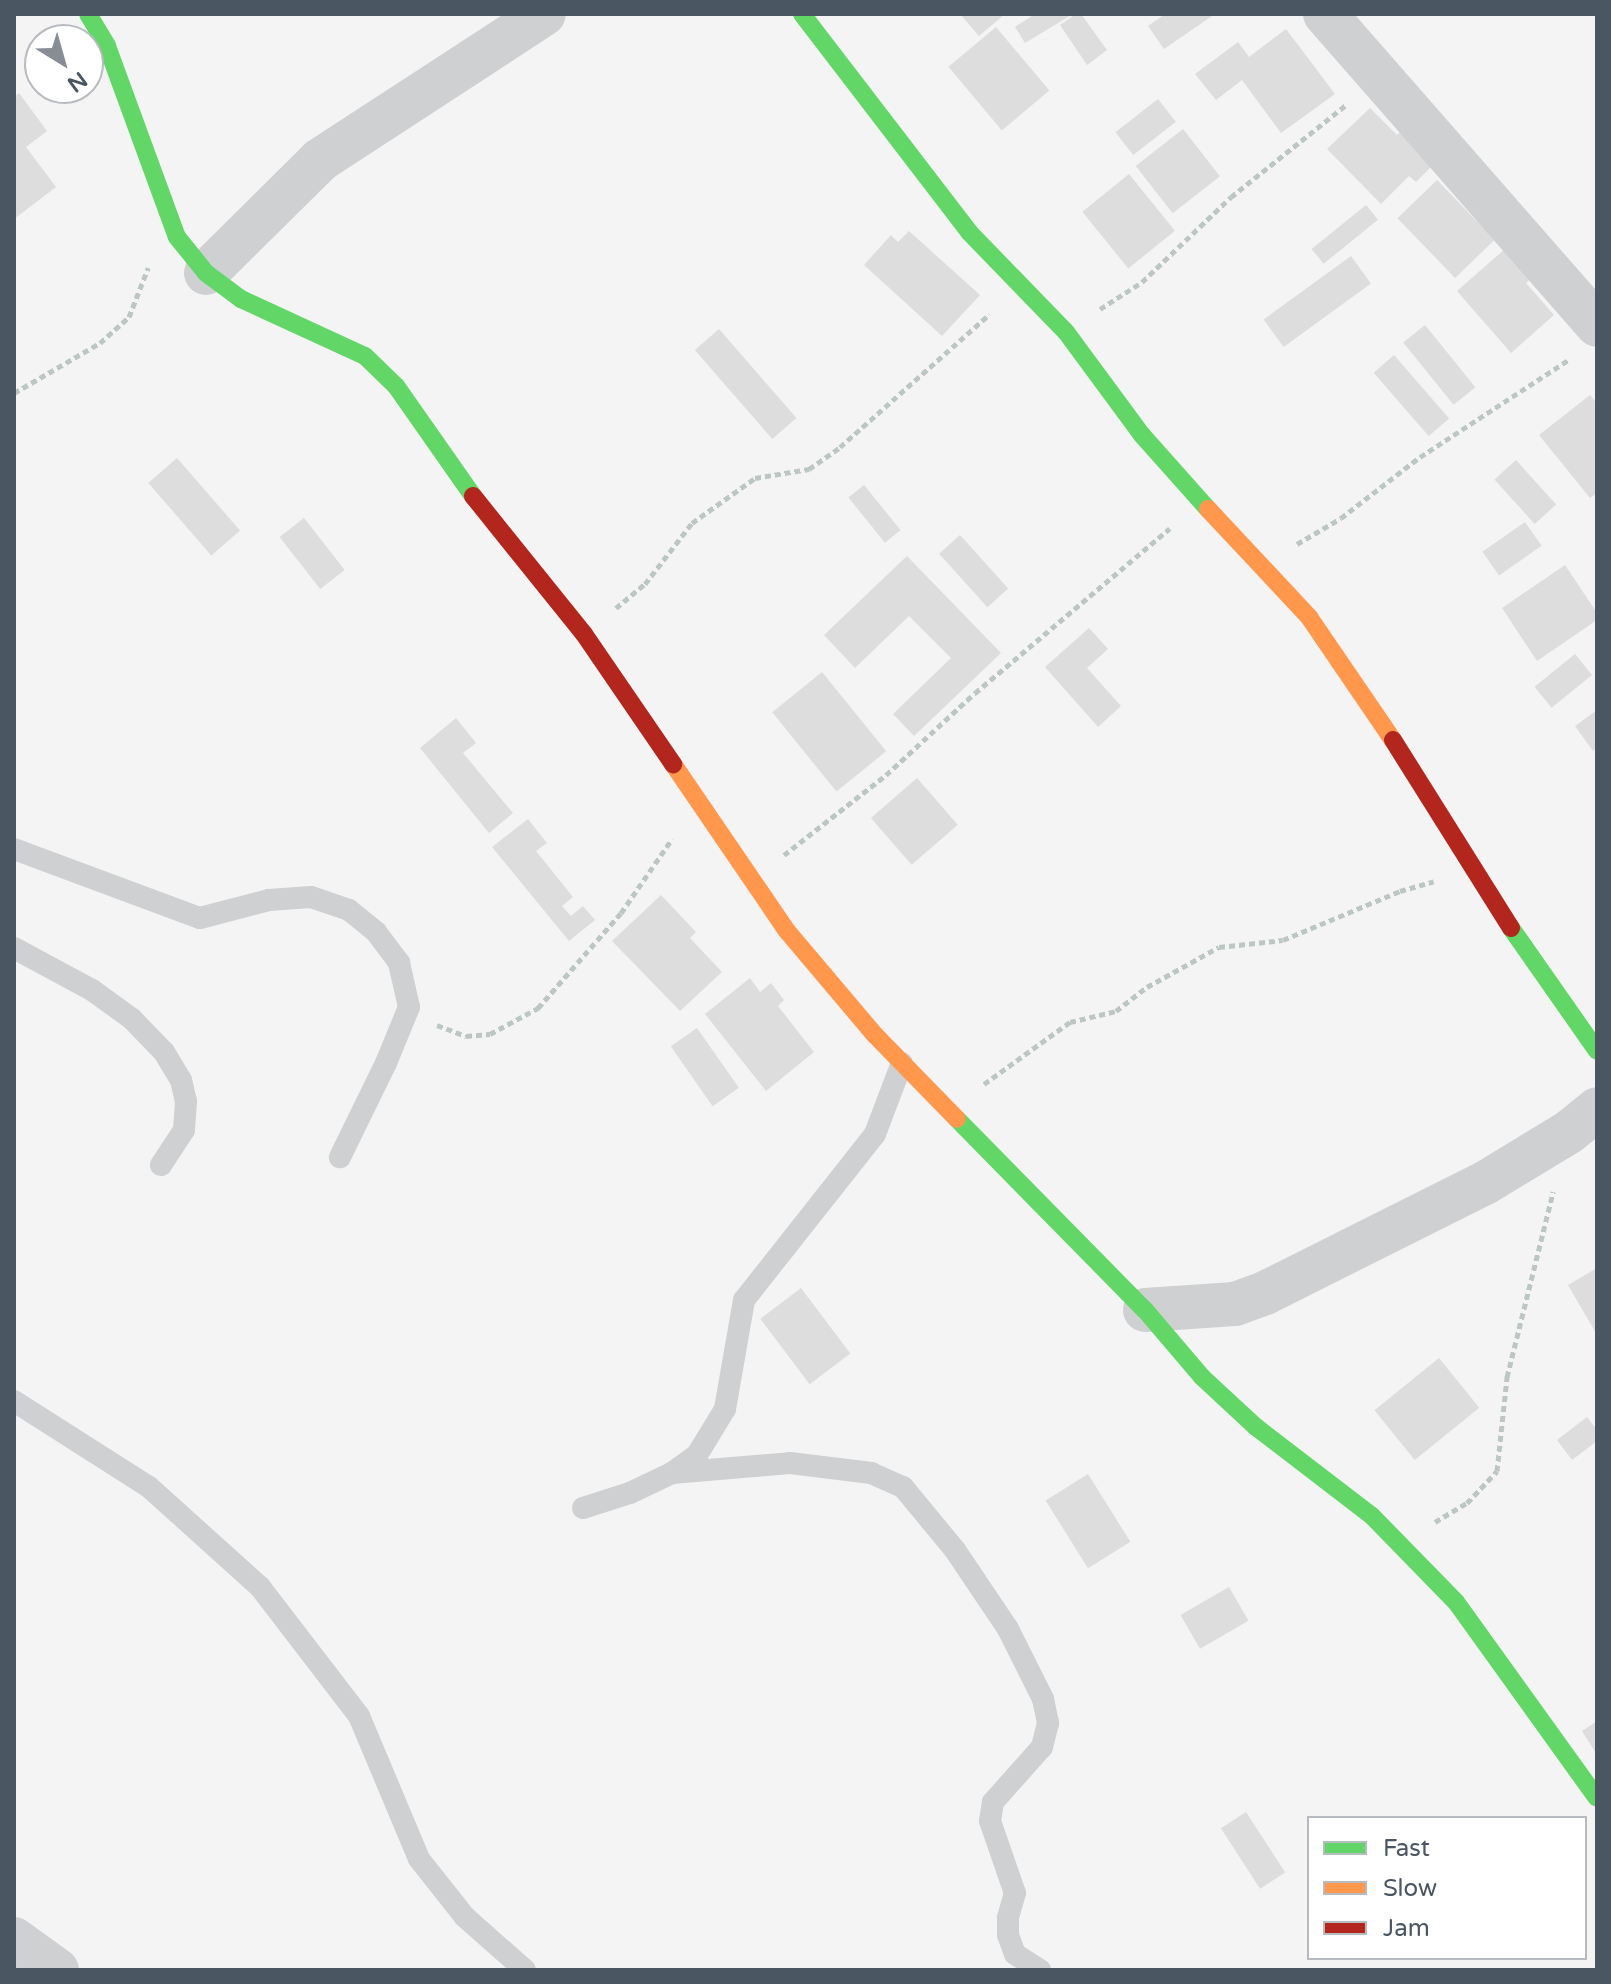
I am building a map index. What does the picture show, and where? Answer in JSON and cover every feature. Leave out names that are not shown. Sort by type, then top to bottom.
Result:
[{"type":"street","points":[[88,14],[107,46],[177,237],[206,273],[241,299],[365,356],[396,386],[480,506],[584,634],[787,931],[902,1063],[1145,1310],[1202,1377],[1256,1427],[1400,1543],[1456,1602],[1597,1798]]},
{"type":"street","points":[[206,273],[320,160],[544,14]]},
{"type":"street","points":[[802,14],[951,210],[1066,332],[1102,386],[1259,567],[1309,617],[1359,686],[1524,949],[1597,1051]]},
{"type":"street","points":[[1325,14],[1380,77],[1585,341]]},
{"type":"street","points":[[1145,1310],[1235,1304],[1265,1293],[1485,1183],[1583,1120]]},
{"type":"street","points":[[14,1939],[57,1970]]},
{"type":"lane","points":[[14,849],[200,918],[269,900],[311,897],[349,910],[376,932],[399,963],[409,1007],[386,1063],[340,1157]]},
{"type":"lane","points":[[14,948],[92,990],[132,1019],[164,1052],[181,1080],[186,1101],[184,1130],[161,1165]]},
{"type":"lane","points":[[583,1508],[630,1493],[672,1473],[697,1455],[725,1409],[744,1300],[759,1276],[875,1134],[902,1063]]},
{"type":"lane","points":[[14,1401],[149,1487],[260,1587],[359,1716],[419,1859],[465,1917],[525,1970]]},
{"type":"lane","points":[[672,1473],[790,1463],[871,1473],[903,1487],[955,1550],[1008,1629],[1048,1723],[1042,1747],[993,1802],[990,1821],[1015,1893],[1008,1918],[1008,1935],[1015,1954],[1040,1970]]},
{"type":"path","points":[[1066,332],[1142,282],[1231,197],[1380,77]]},
{"type":"path","points":[[14,393],[100,343],[129,317],[149,262]]},
{"type":"path","points":[[584,634],[645,584],[692,523],[755,478],[809,469],[840,447],[983,321],[1020,282]]},
{"type":"path","points":[[1259,567],[1341,518],[1420,457],[1585,341]]},
{"type":"path","points":[[752,880],[886,775],[975,693],[1202,501]]},
{"type":"path","points":[[406,1013],[466,1036],[490,1034],[538,1008],[621,913],[698,801]]},
{"type":"path","points":[[948,1111],[1070,1022],[1116,1011],[1147,987],[1219,947],[1283,940],[1400,891],[1474,869]]},
{"type":"path","points":[[1400,1543],[1467,1503],[1497,1471],[1507,1377],[1583,1120]]},
{"type":"building","points":[[960,14],[1005,14],[979,36]]},
{"type":"building","points":[[1035,14],[1073,14],[1025,43],[1015,27]]},
{"type":"building","points":[[1081,14],[1107,50],[1087,65],[1060,25]]},
{"type":"building","points":[[1165,14],[1215,14],[1164,49],[1148,26]]},
{"type":"building","points":[[996,27],[1049,91],[1002,130],[949,67]]},
{"type":"building","points":[[1286,29],[1335,94],[1281,133],[1242,80],[1216,100],[1195,74],[1238,42],[1249,57]]},
{"type":"building","points":[[19,93],[24,104],[47,131],[26,147],[56,187],[14,219],[14,97]]},
{"type":"building","points":[[1158,99],[1176,122],[1133,155],[1115,132]]},
{"type":"building","points":[[1370,108],[1397,135],[1402,130],[1445,153],[1416,182],[1409,176],[1381,204],[1327,149]]},
{"type":"building","points":[[1183,129],[1220,176],[1173,213],[1136,166]]},
{"type":"building","points":[[1129,174],[1175,231],[1128,268],[1082,212]]},
{"type":"building","points":[[1437,180],[1495,240],[1455,278],[1397,218]]},
{"type":"building","points":[[1366,205],[1378,220],[1324,264],[1312,249]]},
{"type":"building","points":[[909,231],[980,295],[942,336],[864,265],[891,235],[898,242]]},
{"type":"building","points":[[1506,248],[1531,278],[1526,283],[1554,315],[1511,353],[1457,291]]},
{"type":"building","points":[[1351,256],[1371,284],[1284,347],[1264,319]]},
{"type":"building","points":[[1425,325],[1475,387],[1454,405],[1403,343]]},
{"type":"building","points":[[719,329],[796,418],[772,439],[695,350]]},
{"type":"building","points":[[1394,355],[1449,418],[1429,436],[1374,373]]},
{"type":"building","points":[[1590,395],[1597,403],[1597,493],[1590,498],[1539,435]]},
{"type":"building","points":[[177,458],[240,530],[211,555],[148,483]]},
{"type":"building","points":[[1516,460],[1556,505],[1535,524],[1494,479]]},
{"type":"building","points":[[864,485],[901,530],[885,543],[848,498]]},
{"type":"building","points":[[304,518],[345,570],[320,589],[280,537]]},
{"type":"building","points":[[1525,522],[1542,546],[1499,576],[1482,552]]},
{"type":"building","points":[[960,535],[1008,589],[987,607],[939,554]]},
{"type":"building","points":[[907,556],[1001,653],[914,736],[893,714],[951,658],[909,616],[855,668],[824,635]]},
{"type":"building","points":[[1565,565],[1597,613],[1597,620],[1537,661],[1502,608]]},
{"type":"building","points":[[1089,628],[1108,649],[1087,668],[1121,706],[1098,727],[1045,667]]},
{"type":"building","points":[[1575,654],[1592,675],[1552,708],[1535,687]]},
{"type":"building","points":[[822,672],[886,751],[836,792],[772,712]]},
{"type":"building","points":[[1597,710],[1597,748],[1593,751],[1575,726]]},
{"type":"building","points":[[456,718],[476,743],[463,753],[513,813],[489,833],[420,748]]},
{"type":"building","points":[[917,778],[958,825],[912,865],[871,818]]},
{"type":"building","points":[[528,819],[547,843],[536,851],[573,897],[562,906],[571,916],[583,906],[595,920],[569,941],[492,847]]},
{"type":"building","points":[[661,895],[696,932],[690,938],[722,972],[680,1011],[612,941]]},
{"type":"building","points":[[750,978],[760,992],[771,983],[784,1000],[778,1006],[814,1052],[766,1091],[705,1014]]},
{"type":"building","points":[[697,1028],[739,1088],[713,1106],[671,1046]]},
{"type":"building","points":[[1597,1268],[1597,1335],[1568,1285]]},
{"type":"building","points":[[801,1288],[850,1353],[810,1384],[760,1319]]},
{"type":"building","points":[[1439,1358],[1479,1408],[1415,1460],[1374,1410]]},
{"type":"building","points":[[1587,1417],[1597,1430],[1597,1441],[1572,1460],[1557,1440]]},
{"type":"building","points":[[1088,1474],[1130,1542],[1088,1568],[1046,1500]]},
{"type":"building","points":[[1229,1587],[1248,1621],[1200,1649],[1181,1615]]},
{"type":"building","points":[[1597,1721],[1597,1755],[1582,1731]]},
{"type":"building","points":[[1246,1812],[1285,1872],[1260,1889],[1221,1828]]},
{"type":"traffic: fast","points":[[88,14],[107,46],[177,237],[206,273],[241,299],[365,356],[396,386],[473,496]]},
{"type":"traffic: fast","points":[[802,14],[969,232],[1066,332],[1142,435],[1208,509]]},
{"type":"traffic: fast","points":[[1511,928],[1597,1051]]},
{"type":"traffic: fast","points":[[957,1119],[1145,1310],[1202,1377],[1256,1427],[1372,1516],[1456,1602],[1597,1798]]},
{"type":"traffic: slow","points":[[1208,509],[1309,617],[1393,740]]},
{"type":"traffic: slow","points":[[673,764],[787,931],[875,1035],[957,1119]]},
{"type":"traffic: jam","points":[[473,496],[584,634],[673,764]]},
{"type":"traffic: jam","points":[[1393,740],[1511,928]]}]
